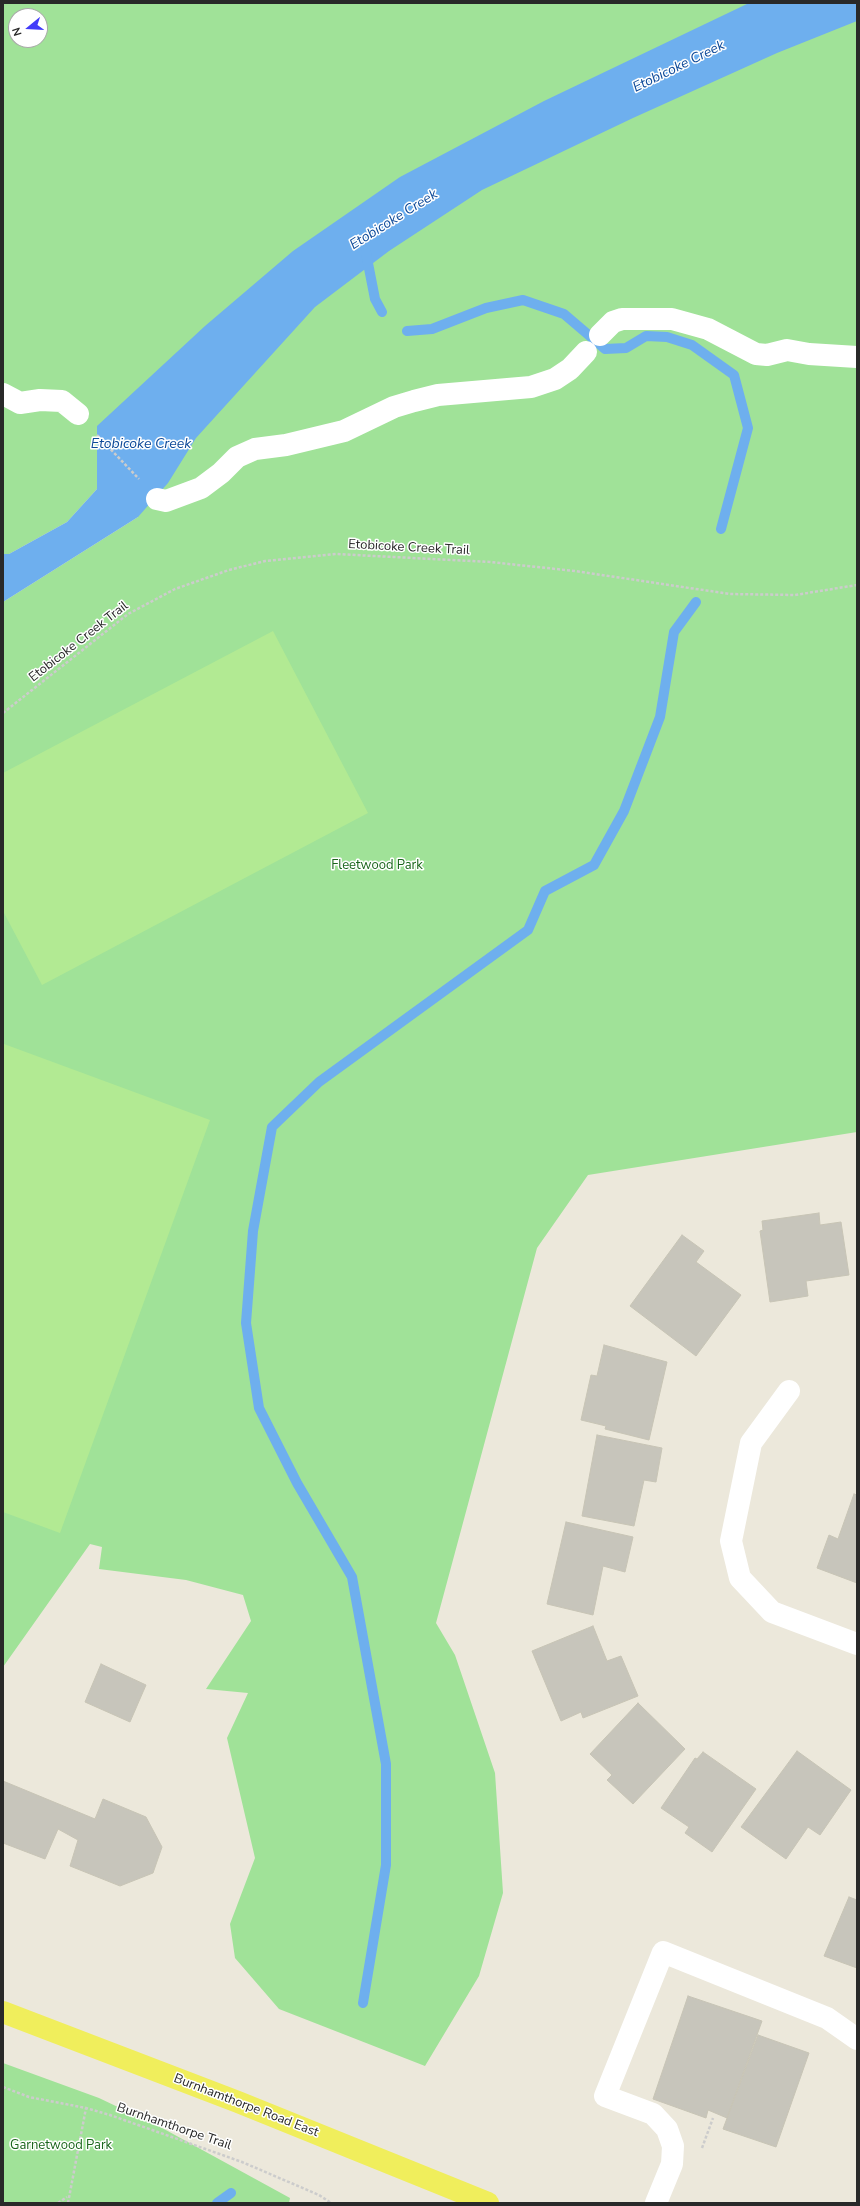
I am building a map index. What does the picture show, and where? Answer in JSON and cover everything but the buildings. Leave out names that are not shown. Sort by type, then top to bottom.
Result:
[{"type":"main road","name":"Burnhamthorpe Road East","points":[[3,2012],[238,2102],[488,2203]]},
{"type":"street","points":[[600,336],[613,322],[622,319],[672,319],[708,330],[756,354],[767,355],[787,350],[809,354],[857,357]]},
{"type":"street","points":[[157,499],[166,501],[201,488],[221,473],[237,457],[255,449],[286,445],[344,430],[407,403],[438,395],[531,387],[555,379],[570,369],[586,352]]},
{"type":"street","points":[[3,394],[20,403],[40,400],[62,401],[78,414]]},
{"type":"street","points":[[788,1391],[751,1442],[731,1541],[740,1578],[772,1612],[857,1644]]},
{"type":"street","points":[[656,2203],[672,2164],[673,2146],[667,2129],[653,2114],[605,2096],[663,1952],[827,2018],[857,2039]]},
{"type":"path","points":[[78,414],[157,499]]},
{"type":"path","name":"Etobicoke Creek Trail","points":[[3,712],[128,614],[175,589],[229,570],[266,561],[336,554],[490,562],[575,571],[730,594],[795,595],[857,585]]},
{"type":"path","name":"Burnhamthorpe Trail","points":[[3,2088],[29,2097],[86,2108],[242,2162],[319,2195],[331,2203]]},
{"type":"path","points":[[68,2203],[86,2108]]},
{"type":"path","points":[[58,2203],[68,2197]]},
{"type":"green space","name":"Fleetwood Park","points":[[3,3],[857,3],[857,1132],[588,1175],[537,1248],[436,1623],[455,1655],[495,1773],[503,1893],[479,1976],[425,2066],[279,2009],[235,1958],[230,1924],[255,1858],[227,1738],[248,1693],[206,1689],[251,1621],[243,1595],[186,1580],[99,1569],[102,1547],[90,1544],[3,1667],[3,602],[138,517],[97,489],[67,522],[9,554],[3,554]]},
{"type":"green space","points":[[273,631],[368,813],[42,985],[3,911],[3,773]]},
{"type":"green space","points":[[4,1044],[210,1120],[60,1533],[3,1512]]},
{"type":"green space","name":"Garnetwood Park","points":[[3,2063],[99,2098],[164,2129],[290,2198],[289,2203],[3,2203]]},
{"type":"water","name":"Etobicoke Creek","points":[[749,3],[857,3],[857,21],[777,53],[633,118],[482,190],[389,251],[315,307],[196,438],[168,483],[138,517],[3,602],[3,554],[9,554],[67,522],[97,489],[97,426],[205,326],[293,251],[400,177],[544,101]]},
{"type":"waterway","points":[[366,253],[375,299],[382,312]]},
{"type":"waterway","points":[[407,331],[432,329],[486,308],[523,300],[564,314],[605,349],[626,348],[646,336],[667,337],[692,345],[734,375],[748,428],[721,529]]},
{"type":"waterway","points":[[363,2003],[386,1865],[386,1764],[352,1577],[297,1483],[259,1408],[246,1323],[253,1231],[272,1127],[319,1082],[528,930],[545,891],[594,865],[624,811],[660,717],[674,632],[696,602]]},
{"type":"waterway","points":[[217,2203],[231,2193]]}]
